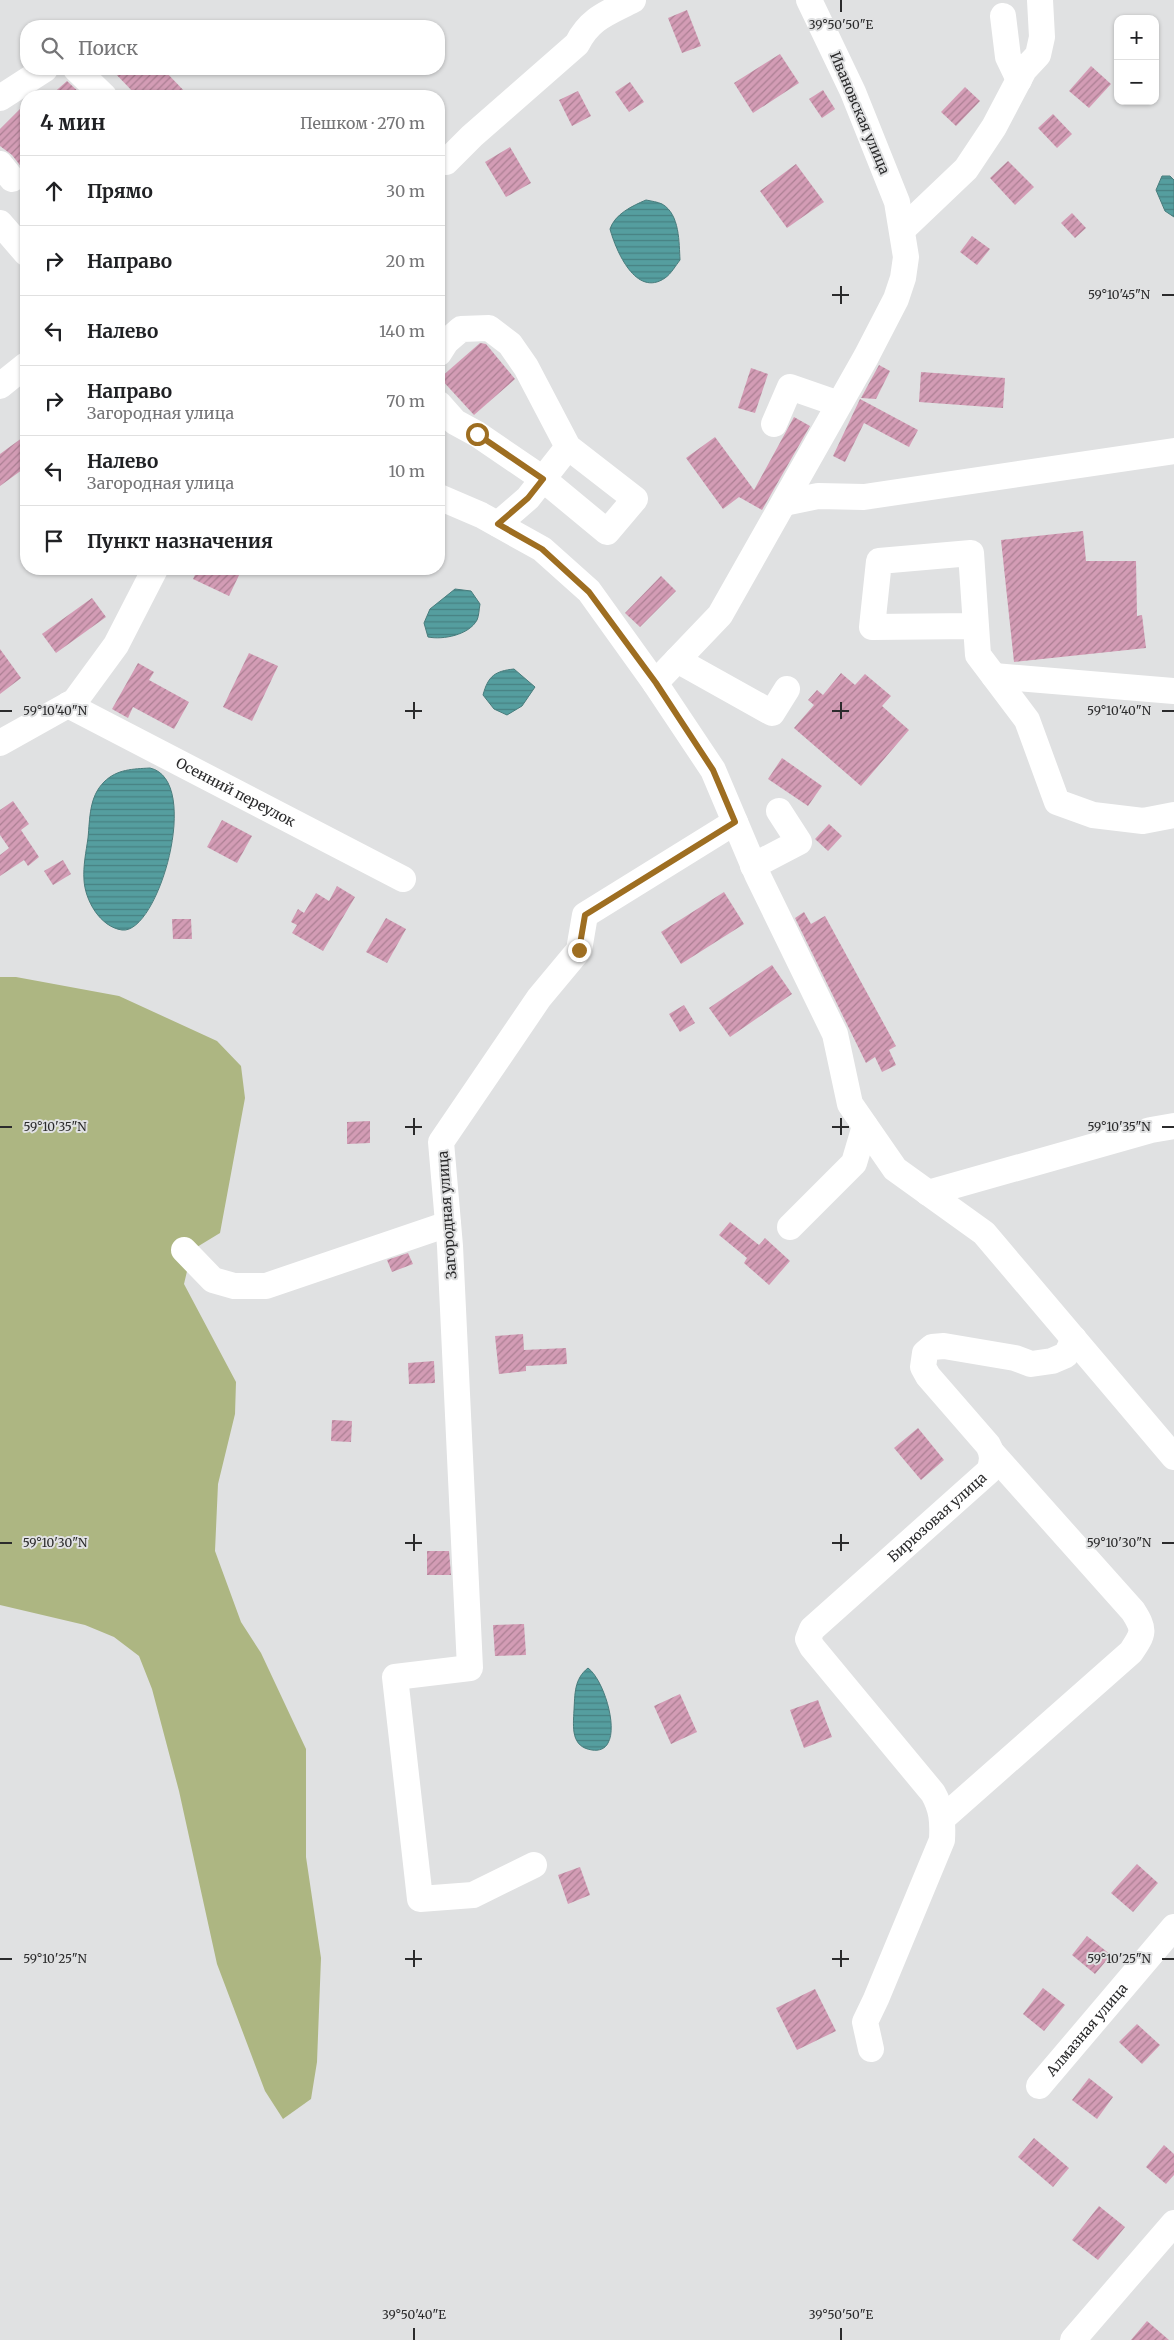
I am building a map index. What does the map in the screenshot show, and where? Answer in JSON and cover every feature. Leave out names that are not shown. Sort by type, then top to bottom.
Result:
[{"type":"street","points":[[446,162],[472,136],[577,44],[592,21],[633,0]]},
{"type":"street","name":"Ивановская улица","points":[[656,683],[720,615],[839,404],[896,299],[903,278],[906,257],[903,229],[897,202],[853,92],[809,0]]},
{"type":"street","points":[[903,229],[966,169],[994,127],[1024,70],[1038,55],[1042,37],[1040,0]]},
{"type":"street","points":[[1003,16],[1008,57],[1019,80]]},
{"type":"street","points":[[0,98],[36,75]]},
{"type":"street","points":[[82,75],[98,90]]},
{"type":"street","points":[[1,228],[20,247]]},
{"type":"street","points":[[445,344],[461,329],[489,328],[510,344],[526,367],[568,446],[635,499],[607,532],[543,479],[477,434],[455,422],[445,411]]},
{"type":"street","points":[[0,386],[20,370]]},
{"type":"street","points":[[774,424],[790,387],[839,404]]},
{"type":"street","points":[[498,524],[528,498],[568,446]]},
{"type":"street","points":[[784,502],[818,496],[864,497],[1174,451]]},
{"type":"street","points":[[445,500],[498,524],[542,549],[589,592],[656,683],[713,770],[753,866],[835,1034],[850,1104],[894,1169],[984,1233],[1174,1456]]},
{"type":"street","points":[[975,626],[872,627],[879,561],[971,552],[978,655],[1027,720],[1057,802],[1093,816],[1143,822],[1174,815]]},
{"type":"street","points":[[0,743],[75,701],[116,645],[152,575]]},
{"type":"street","points":[[677,660],[772,713],[787,689]]},
{"type":"street","points":[[994,676],[1174,691]]},
{"type":"street","name":"Осенний переулок","points":[[68,705],[403,879]]},
{"type":"street","points":[[753,866],[799,842],[779,811]]},
{"type":"street","name":"Загородная улица","points":[[534,1865],[474,1895],[420,1899],[395,1676],[470,1668],[448,1224],[441,1142],[539,998],[579,950],[585,915],[735,822]]},
{"type":"street","points":[[790,1227],[854,1163],[865,1126]]},
{"type":"street","points":[[928,1193],[1151,1130],[1174,1126]]},
{"type":"street","points":[[184,1250],[213,1280],[234,1286],[266,1286],[448,1224]]},
{"type":"street","points":[[871,2049],[865,2022],[942,1840],[943,1818],[1131,1652],[1142,1637],[1142,1626],[1133,1611],[992,1453],[928,1376],[923,1367],[925,1353],[932,1347],[944,1346],[1015,1358],[1031,1364],[1066,1355],[1074,1339]]},
{"type":"street","name":"Бирюзовая улица","points":[[943,1818],[940,1806],[933,1793],[808,1639],[812,1630],[989,1471],[992,1463],[992,1453]]},
{"type":"street","name":"Алмазная улица","points":[[1039,2086],[1174,1927]]},
{"type":"street","points":[[1073,2340],[1174,2223]]},
{"type":"green space","points":[[0,977],[16,977],[119,996],[217,1041],[241,1066],[245,1098],[220,1233],[192,1250],[184,1284],[236,1382],[235,1414],[218,1484],[215,1551],[241,1622],[261,1653],[306,1749],[306,1857],[321,1958],[317,2062],[311,2099],[283,2119],[265,2091],[217,1964],[179,1791],[152,1689],[139,1656],[114,1637],[85,1625],[0,1605]]},
{"type":"water","points":[[1162,176],[1170,176],[1174,180],[1174,217],[1165,211],[1156,190]]},
{"type":"water","points":[[646,200],[660,203],[668,209],[675,222],[679,237],[680,260],[665,278],[655,283],[645,282],[636,277],[629,269],[617,249],[610,229],[620,215]]},
{"type":"water","points":[[455,589],[471,591],[480,604],[477,620],[462,633],[441,638],[428,637],[424,623],[430,609]]},
{"type":"water","points":[[514,669],[535,687],[522,706],[507,715],[494,709],[483,695],[487,683],[493,676],[502,671]]},
{"type":"water","points":[[150,768],[165,779],[173,799],[174,826],[169,855],[161,884],[149,908],[136,925],[122,930],[107,924],[95,911],[87,896],[84,864],[91,808],[99,788],[114,774],[126,770]]},
{"type":"water","points":[[588,1668],[594,1674],[604,1692],[610,1715],[611,1735],[607,1745],[597,1750],[580,1745],[574,1730],[576,1687],[583,1672]]},
{"type":"building","points":[[687,10],[701,46],[682,53],[668,18]]},
{"type":"building","points":[[780,54],[799,83],[753,113],[734,83]]},
{"type":"building","points":[[1091,66],[1111,84],[1089,108],[1069,91]]},
{"type":"building","points":[[117,75],[169,75],[183,90],[131,90]]},
{"type":"building","points":[[67,81],[77,90],[57,90]]},
{"type":"building","points":[[630,82],[644,102],[629,112],[615,92]]},
{"type":"building","points":[[965,87],[980,101],[956,126],[941,112]]},
{"type":"building","points":[[823,90],[835,109],[822,118],[809,99]]},
{"type":"building","points":[[578,91],[591,116],[572,126],[559,100]]},
{"type":"building","points":[[20,109],[20,165],[12,155],[0,146],[0,129]]},
{"type":"building","points":[[1053,114],[1072,134],[1057,148],[1038,128]]},
{"type":"building","points":[[510,147],[531,183],[506,197],[485,162]]},
{"type":"building","points":[[1008,161],[1034,187],[1015,205],[990,178]]},
{"type":"building","points":[[796,164],[824,202],[787,228],[760,191]]},
{"type":"building","points":[[1072,213],[1086,228],[1075,238],[1061,223]]},
{"type":"building","points":[[972,236],[990,249],[977,265],[960,252]]},
{"type":"building","points":[[480,343],[486,344],[515,379],[474,415],[445,383],[445,374]]},
{"type":"building","points":[[879,365],[890,371],[876,399],[861,398]]},
{"type":"building","points":[[751,368],[768,374],[755,413],[738,408]]},
{"type":"building","points":[[921,372],[1005,378],[1003,408],[919,402]]},
{"type":"building","points":[[860,399],[918,430],[909,447],[864,423],[845,462],[833,456]]},
{"type":"building","points":[[794,417],[810,426],[762,510],[739,497],[723,509],[686,458],[715,437],[754,490]]},
{"type":"building","points":[[20,439],[20,471],[0,486],[0,454]]},
{"type":"building","points":[[1083,531],[1086,561],[1136,561],[1137,616],[1142,615],[1146,648],[1014,662],[1001,540]]},
{"type":"building","points":[[195,575],[239,575],[229,596],[193,579]]},
{"type":"building","points":[[661,576],[676,591],[640,627],[625,613]]},
{"type":"building","points":[[92,598],[106,617],[56,653],[42,634]]},
{"type":"building","points":[[0,649],[21,678],[0,694]]},
{"type":"building","points":[[249,653],[278,666],[252,721],[223,707]]},
{"type":"building","points":[[138,663],[154,672],[149,680],[189,702],[174,729],[133,707],[128,718],[112,709]]},
{"type":"building","points":[[841,673],[855,685],[865,674],[891,696],[882,706],[909,730],[861,786],[794,728],[814,705],[808,700],[817,690],[823,695]]},
{"type":"building","points":[[782,758],[822,786],[808,806],[768,779]]},
{"type":"building","points":[[13,801],[29,824],[21,830],[39,857],[28,866],[24,860],[0,876],[0,855],[9,848],[0,835],[0,810]]},
{"type":"building","points":[[222,820],[252,836],[237,863],[207,847]]},
{"type":"building","points":[[829,824],[842,836],[828,851],[815,839]]},
{"type":"building","points":[[63,860],[71,874],[53,885],[44,871]]},
{"type":"building","points":[[337,886],[355,897],[323,951],[292,933],[297,925],[291,922],[298,909],[304,913],[316,893],[329,901]]},
{"type":"building","points":[[724,892],[744,924],[681,964],[661,932]]},
{"type":"building","points":[[804,912],[811,924],[825,916],[896,1046],[889,1050],[896,1065],[882,1072],[875,1057],[866,1063],[795,918]]},
{"type":"building","points":[[386,918],[406,929],[387,963],[366,952]]},
{"type":"building","points":[[172,919],[191,919],[192,939],[173,939]]},
{"type":"building","points":[[772,965],[792,994],[730,1037],[709,1008]]},
{"type":"building","points":[[684,1005],[695,1023],[680,1032],[669,1014]]},
{"type":"building","points":[[370,1121],[370,1143],[347,1144],[347,1122]]},
{"type":"building","points":[[730,1222],[759,1245],[765,1238],[790,1261],[769,1285],[744,1263],[747,1258],[719,1235]]},
{"type":"building","points":[[408,1253],[413,1264],[392,1272],[387,1260]]},
{"type":"building","points":[[523,1334],[524,1350],[566,1348],[567,1364],[526,1366],[526,1371],[499,1374],[495,1336]]},
{"type":"building","points":[[434,1361],[435,1383],[409,1384],[408,1363]]},
{"type":"building","points":[[332,1420],[352,1421],[351,1442],[331,1441]]},
{"type":"building","points":[[918,1428],[944,1460],[921,1480],[894,1448]]},
{"type":"building","points":[[427,1551],[449,1551],[451,1575],[427,1575]]},
{"type":"building","points":[[524,1624],[526,1655],[495,1656],[493,1625]]},
{"type":"building","points":[[680,1694],[697,1732],[671,1744],[654,1706]]},
{"type":"building","points":[[818,1700],[832,1737],[804,1748],[790,1710]]},
{"type":"building","points":[[1137,1864],[1158,1883],[1133,1912],[1111,1893]]},
{"type":"building","points":[[580,1867],[590,1895],[568,1904],[558,1875]]},
{"type":"building","points":[[1087,1936],[1111,1955],[1095,1974],[1072,1955]]},
{"type":"building","points":[[1043,1988],[1065,2005],[1044,2031],[1023,2014]]},
{"type":"building","points":[[815,1989],[836,2031],[797,2050],[776,2008]]},
{"type":"building","points":[[1137,2024],[1160,2045],[1142,2064],[1119,2042]]},
{"type":"building","points":[[1089,2078],[1113,2097],[1097,2119],[1072,2100]]},
{"type":"building","points":[[1034,2138],[1069,2168],[1053,2187],[1018,2157]]},
{"type":"building","points":[[1164,2145],[1174,2154],[1174,2175],[1166,2184],[1146,2167]]},
{"type":"building","points":[[1099,2206],[1125,2227],[1098,2260],[1072,2240]]},
{"type":"building","points":[[1147,2321],[1169,2340],[1131,2340]]},
{"type":"route","points":[[477,434],[543,479],[528,498],[498,524],[542,549],[589,592],[656,683],[713,770],[735,822],[585,915],[579,950]]}]
